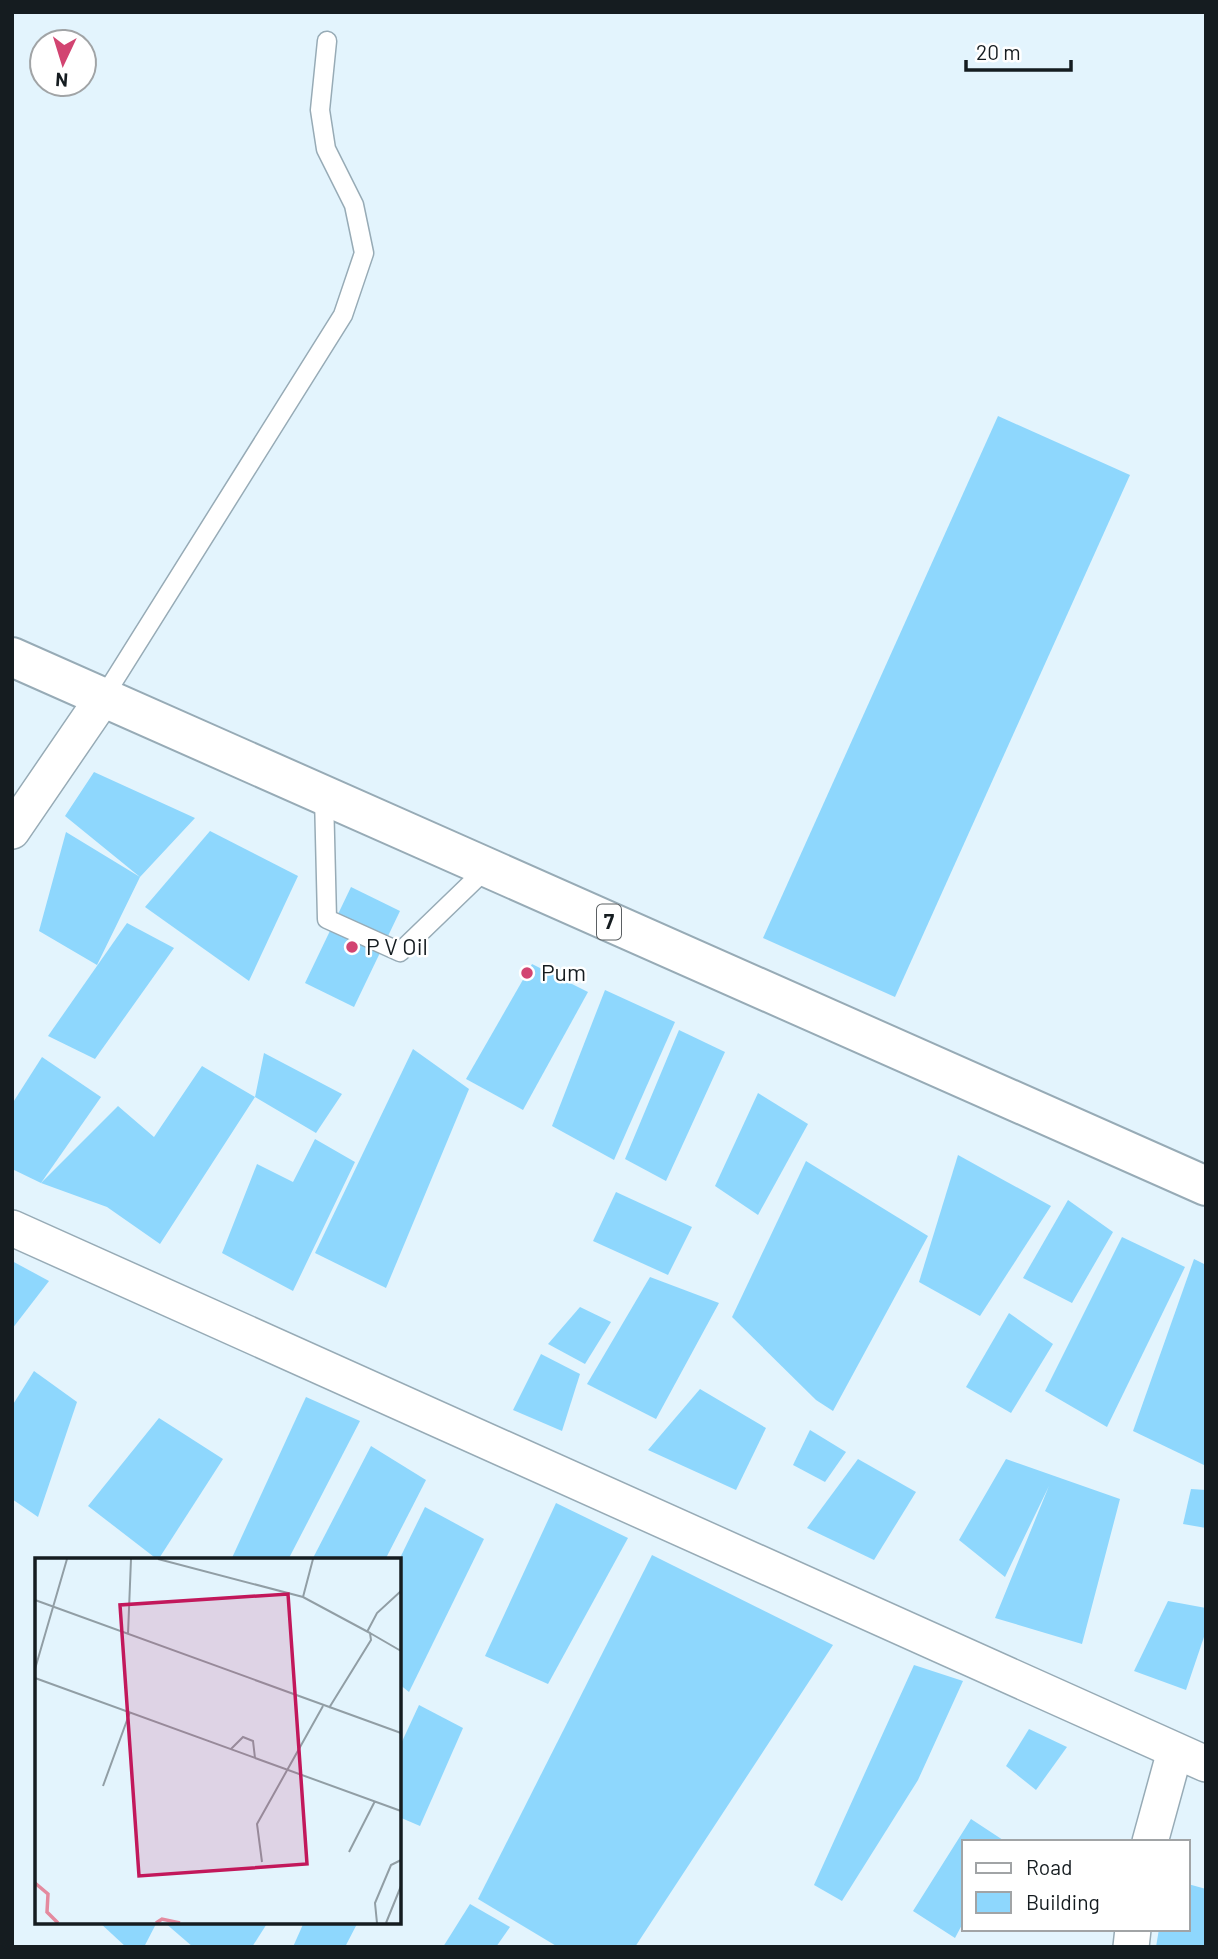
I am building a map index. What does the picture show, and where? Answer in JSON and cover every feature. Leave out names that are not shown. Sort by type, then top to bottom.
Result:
[{"type":"highway","name":"7","points":[[12,657],[1204,1181]]},
{"type":"street","points":[[12,831],[103,698]]},
{"type":"street","points":[[12,1227],[1191,1757],[1151,1840]]},
{"type":"lane","points":[[103,698],[343,315],[364,253],[354,205],[326,149],[320,110],[327,41]]},
{"type":"lane","points":[[324,796],[327,919],[400,952],[487,868]]},
{"type":"building","points":[[998,416],[1130,475],[895,997],[763,938]]},
{"type":"building","points":[[94,772],[195,818],[140,877],[65,816]]},
{"type":"building","points":[[210,831],[298,876],[249,981],[145,907]]},
{"type":"building","points":[[66,832],[140,877],[97,965],[39,931]]},
{"type":"building","name":"P V Oil","points":[[351,887],[400,911],[354,1007],[305,983]]},
{"type":"building","points":[[127,923],[174,948],[95,1059],[48,1036]]},
{"type":"building","points":[[532,964],[588,992],[523,1110],[466,1079]]},
{"type":"building","points":[[605,990],[675,1022],[614,1160],[552,1126]]},
{"type":"building","points":[[679,1030],[725,1052],[666,1181],[625,1159]]},
{"type":"building","points":[[413,1049],[469,1089],[386,1288],[315,1253]]},
{"type":"building","points":[[264,1053],[342,1094],[316,1133],[255,1097]]},
{"type":"building","points":[[42,1057],[101,1097],[41,1183],[12,1169],[12,1104]]},
{"type":"building","points":[[202,1066],[255,1097],[160,1244],[107,1207],[41,1183],[118,1106],[154,1137]]},
{"type":"building","points":[[758,1093],[808,1124],[758,1215],[715,1186]]},
{"type":"building","points":[[315,1139],[355,1162],[293,1291],[222,1253],[257,1164],[293,1182]]},
{"type":"building","points":[[958,1155],[1051,1206],[980,1316],[919,1282]]},
{"type":"building","points":[[806,1161],[928,1236],[833,1411],[816,1400],[732,1317]]},
{"type":"building","points":[[616,1192],[692,1227],[668,1275],[593,1241]]},
{"type":"building","points":[[1068,1200],[1113,1232],[1072,1303],[1023,1278]]},
{"type":"building","points":[[1122,1237],[1185,1267],[1107,1427],[1045,1391]]},
{"type":"building","points":[[1194,1259],[1206,1265],[1206,1466],[1133,1431]]},
{"type":"building","points":[[12,1261],[49,1281],[12,1329]]},
{"type":"building","points":[[650,1277],[719,1303],[656,1419],[587,1384]]},
{"type":"building","points":[[580,1307],[611,1322],[585,1364],[548,1344]]},
{"type":"building","points":[[1009,1313],[1053,1344],[1011,1413],[966,1387]]},
{"type":"building","points":[[541,1354],[580,1374],[562,1431],[513,1410]]},
{"type":"building","points":[[34,1371],[77,1402],[38,1517],[12,1499],[12,1406]]},
{"type":"building","points":[[700,1389],[766,1428],[736,1490],[648,1450]]},
{"type":"building","points":[[306,1397],[360,1421],[289,1558],[232,1558]]},
{"type":"building","points":[[159,1418],[223,1459],[159,1558],[155,1558],[88,1506]]},
{"type":"building","points":[[810,1430],[846,1452],[825,1482],[793,1465]]},
{"type":"building","points":[[371,1446],[426,1480],[386,1558],[313,1558]]},
{"type":"building","points":[[858,1459],[916,1492],[874,1560],[807,1528]]},
{"type":"building","points":[[1006,1459],[1120,1499],[1082,1644],[995,1618],[1049,1486],[1005,1577],[959,1540]]},
{"type":"building","points":[[1191,1489],[1206,1490],[1206,1528],[1183,1524]]},
{"type":"building","points":[[556,1503],[628,1538],[548,1684],[485,1656]]},
{"type":"building","points":[[425,1507],[484,1539],[409,1692],[401,1686],[400,1558]]},
{"type":"building","points":[[652,1555],[833,1645],[635,1947],[558,1947],[478,1899]]},
{"type":"building","points":[[1168,1601],[1206,1608],[1206,1631],[1186,1690],[1134,1671]]},
{"type":"building","points":[[914,1665],[963,1681],[918,1780],[842,1901],[814,1885]]},
{"type":"building","points":[[419,1705],[463,1728],[420,1826],[401,1818],[401,1744]]},
{"type":"building","points":[[1029,1729],[1067,1747],[1036,1790],[1006,1766]]},
{"type":"building","points":[[971,1819],[1003,1840],[962,1840],[962,1925],[955,1938],[913,1911]]},
{"type":"building","points":[[1190,1885],[1206,1889],[1206,1947],[1156,1947],[1159,1931],[1190,1931]]},
{"type":"building","points":[[470,1904],[510,1927],[496,1947],[443,1947]]},
{"type":"building","points":[[101,1924],[156,1924],[144,1947],[126,1947]]},
{"type":"building","points":[[166,1924],[267,1924],[252,1947],[193,1947]]},
{"type":"building","points":[[303,1924],[357,1924],[345,1947],[293,1947]]},
{"type":"place","name":"P V Oil","points":[[352,947]]},
{"type":"place","name":"Pum","points":[[527,973]]}]
